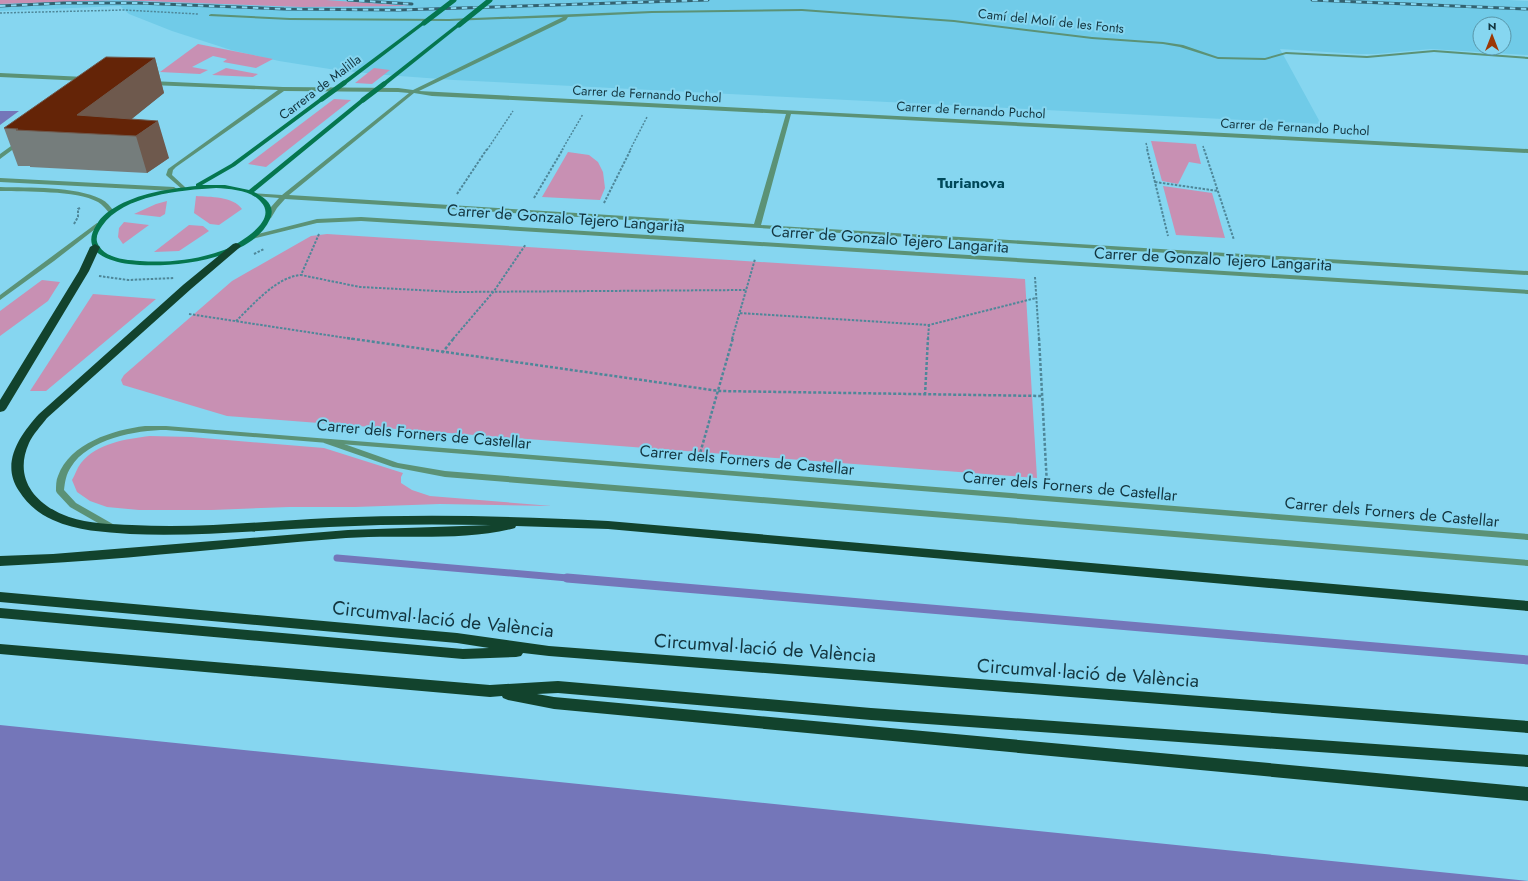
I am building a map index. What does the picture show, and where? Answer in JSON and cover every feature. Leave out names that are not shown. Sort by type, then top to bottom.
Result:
[{"type":"highway","points":[[236,246],[43,416],[30,432],[19,455],[17,467],[18,479],[27,495],[40,507],[58,517],[84,525],[115,529],[152,531],[196,531],[318,523],[426,520],[532,521],[651,529],[1528,606]]},
{"type":"highway","points":[[0,409],[84,270],[95,247]]},
{"type":"highway","points":[[0,561],[60,558],[348,534],[488,530],[532,521]]},
{"type":"highway","name":"Circumval·lació de València","points":[[0,597],[456,638],[549,651],[1528,727]]},
{"type":"highway","points":[[0,613],[463,654],[549,651]]},
{"type":"highway","points":[[0,649],[490,691],[554,703],[1528,794]]},
{"type":"highway","points":[[490,691],[558,687],[871,714],[1528,761]]},
{"type":"street","name":"Carrera de Malilla","points":[[196,186],[233,165],[454,0]]},
{"type":"street","points":[[252,193],[363,100],[490,0]]},
{"type":"street","name":"Camí del Molí de les Fonts","points":[[210,16],[290,19],[449,20],[728,10],[802,10],[954,21],[1092,38],[1163,43],[1181,46],[1218,58],[1265,59],[1286,53],[1367,57],[1434,51],[1528,58]]},
{"type":"street","points":[[97,225],[93,236],[95,247],[107,256],[120,260],[153,264],[182,262],[236,246],[252,237],[263,227],[274,207],[283,198],[413,92],[564,19],[567,15]]},
{"type":"street","points":[[0,75],[90,80]]},
{"type":"street","name":"Carrer de Fernando Puchol","points":[[147,82],[283,89],[358,88],[1528,151]]},
{"type":"street","points":[[183,188],[169,175],[170,170],[174,166],[283,89]]},
{"type":"street","points":[[757,226],[789,112]]},
{"type":"street","points":[[0,157],[28,137]]},
{"type":"street","points":[[0,180],[174,189]]},
{"type":"street","points":[[0,298],[52,260],[97,225],[111,212],[150,195],[174,189],[196,186],[234,188],[252,193],[264,200],[269,208],[269,217]]},
{"type":"street","points":[[0,189],[68,193],[98,199],[104,203],[111,212]]},
{"type":"street","name":"Carrer de Gonzalo Tejero Langarita","points":[[252,193],[283,198],[1528,273]]},
{"type":"street","name":"Carrer de Gonzalo Tejero Langarita","points":[[252,237],[317,221],[361,219],[1528,292]]},
{"type":"street","name":"Carrer dels Forners de Castellar","points":[[115,529],[73,504],[60,491],[60,480],[64,469],[89,446],[106,439],[143,428],[166,428],[1528,537]]},
{"type":"street","points":[[327,441],[396,465],[446,474],[1528,563]]},
{"type":"path","points":[[0,13],[80,9],[161,10],[210,16]]},
{"type":"path","points":[[458,194],[516,106]]},
{"type":"path","points":[[534,198],[586,110]]},
{"type":"path","points":[[604,203],[649,113]]},
{"type":"path","points":[[1145,139],[1168,236]]},
{"type":"path","points":[[1202,142],[1234,240]]},
{"type":"path","points":[[1155,182],[1218,191]]},
{"type":"path","points":[[74,225],[80,213],[78,209],[98,199]]},
{"type":"path","points":[[301,275],[320,232]]},
{"type":"path","points":[[442,353],[494,291],[526,244]]},
{"type":"path","points":[[248,257],[268,247]]},
{"type":"path","points":[[699,458],[755,259]]},
{"type":"path","points":[[84,270],[97,276],[128,280],[201,276]]},
{"type":"path","points":[[236,321],[274,287],[296,274],[360,287],[456,292],[747,290]]},
{"type":"path","points":[[1035,277],[1047,485]]},
{"type":"path","points":[[740,313],[929,325],[1036,298]]},
{"type":"path","points":[[188,314],[442,353],[719,391],[1042,396]]},
{"type":"path","points":[[925,395],[929,325]]},
{"type":"shaded area","points":[[0,0],[1508,0],[1528,1],[1528,55],[1512,54],[1512,16],[1472,16],[1472,52],[1431,49],[1376,54],[1358,54],[1280,49],[1321,124],[454,80],[386,75],[336,70],[279,61],[231,50],[172,31],[129,14],[120,6],[0,11]]},
{"type":"shaded area","points":[[0,0],[116,0],[0,4]]},
{"type":"shaded area","points":[[116,0],[326,0],[411,6],[302,7]]},
{"type":"shaded area","points":[[198,44],[273,59],[256,68],[223,62],[227,59],[213,56],[192,67],[208,70],[200,74],[160,72]]},
{"type":"shaded area","points":[[226,68],[258,74],[253,77],[212,75]]},
{"type":"shaded area","points":[[374,68],[390,70],[372,84],[355,83]]},
{"type":"shaded area","points":[[334,99],[351,100],[266,167],[248,164]]},
{"type":"shaded area","points":[[0,111],[19,111],[0,125]]},
{"type":"shaded area","points":[[1151,141],[1196,144],[1201,164],[1189,162],[1178,184],[1162,181]]},
{"type":"shaded area","points":[[568,152],[589,155],[598,162],[603,172],[605,188],[600,200],[542,197]]},
{"type":"shaded area","points":[[1163,186],[1212,193],[1225,238],[1176,235]]},
{"type":"shaded area","points":[[196,196],[227,199],[242,209],[219,225],[210,224],[194,213]]},
{"type":"shaded area","points":[[167,201],[165,214],[160,217],[134,214],[156,204]]},
{"type":"shaded area","points":[[124,222],[149,225],[123,244],[118,237],[119,228]]},
{"type":"shaded area","points":[[189,225],[203,226],[209,231],[179,251],[154,252]]},
{"type":"shaded area","points":[[327,234],[1025,279],[1037,478],[227,416],[123,385],[121,380],[124,375],[232,281],[311,236]]},
{"type":"shaded area","points":[[42,280],[60,282],[48,301],[0,336],[0,311]]},
{"type":"shaded area","points":[[93,294],[156,299],[46,391],[30,391]]},
{"type":"shaded area","points":[[150,436],[191,437],[324,448],[403,473],[401,483],[412,490],[430,496],[552,506],[440,504],[212,510],[139,510],[107,507],[90,501],[77,492],[72,480],[80,465],[88,456],[112,443]]},
{"type":"shaded area","points":[[0,725],[1528,881],[0,881]]},
{"type":"building","points":[[106,57],[155,58],[77,115],[158,121],[136,136],[16,130],[18,129],[4,128]]},
{"type":"waterway","points":[[337,558],[579,579]]},
{"type":"waterway","points":[[567,578],[1528,660]]},
{"type":"railway","points":[[348,0],[412,4]]},
{"type":"railway","points":[[0,6],[64,3],[137,3],[284,9],[398,10],[708,0]]},
{"type":"railway","points":[[1312,0],[1528,9]]},
{"type":"district","name":"Turianova","points":[[971,183]]}]
